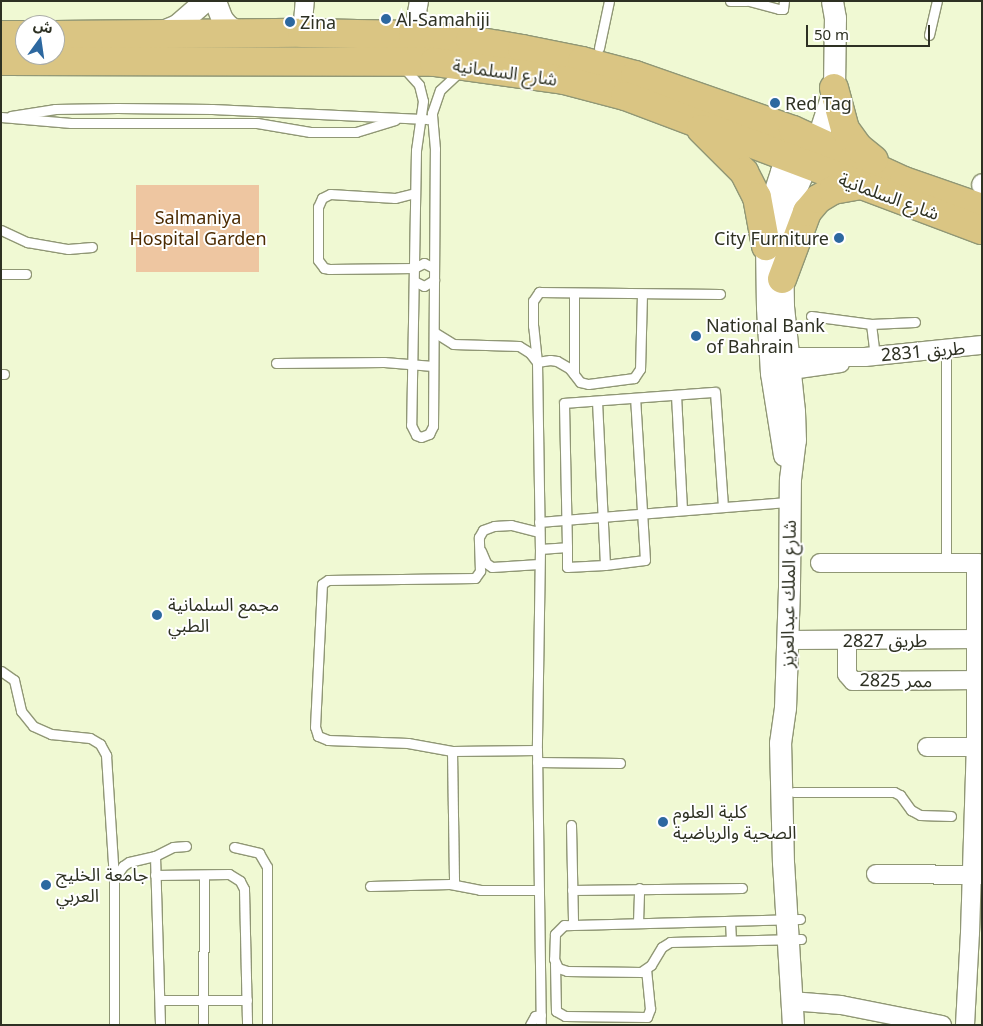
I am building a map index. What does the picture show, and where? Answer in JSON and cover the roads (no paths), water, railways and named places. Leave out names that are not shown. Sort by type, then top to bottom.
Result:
[{"type":"main road","name":"شارع السلمانية","points":[[65,34],[244,35],[302,33],[413,35],[470,40],[582,61],[635,75],[817,140],[904,181],[981,192]]},
{"type":"main road","points":[[1,35],[15,35]]},
{"type":"main road","name":"شارع السلمانية","points":[[1,61],[396,61],[468,65],[564,80],[625,96],[982,230]]},
{"type":"main road","points":[[834,88],[846,129],[859,148],[904,181]]},
{"type":"main road","points":[[693,121],[744,172],[757,197],[766,246]]},
{"type":"main road","points":[[782,279],[807,212],[818,199],[833,190],[860,185]]},
{"type":"street","points":[[155,34],[177,25],[204,1]]},
{"type":"street","points":[[215,1],[222,19],[228,26],[244,35]]},
{"type":"street","points":[[302,33],[305,1]]},
{"type":"street","points":[[413,35],[419,1]]},
{"type":"street","name":"شارع الملك عبدالعزيز","points":[[793,1025],[798,1001],[780,743],[785,708],[788,640],[790,479],[795,440],[780,364],[766,246],[774,193],[797,161],[817,140],[834,88],[835,18],[832,1]]},
{"type":"street","name":"شارع الملك عبدالعزيز","points":[[780,364],[782,279],[786,225],[797,161]]},
{"type":"street","name":"طريق 2831","points":[[780,364],[821,367],[870,356],[982,346]]},
{"type":"street","points":[[820,563],[980,562],[976,573],[979,639],[976,933],[965,1025]]},
{"type":"street","name":"طريق 2827","points":[[788,640],[979,639]]},
{"type":"street","name":"ممر 2825","points":[[847,640],[847,674],[853,681],[979,680]]},
{"type":"street","name":"شارع الملك عبدالعزيز","points":[[785,708],[790,734],[794,792],[794,929]]},
{"type":"street","points":[[928,747],[978,743]]},
{"type":"street","points":[[876,874],[977,875]]},
{"type":"street","points":[[798,1001],[860,1008],[942,1025]]},
{"type":"street","name":"شارع الملك عبدالعزيز","points":[[798,1001],[806,1025]]},
{"type":"lane","points":[[599,48],[609,1]]},
{"type":"lane","points":[[730,1],[747,1],[779,9],[783,9],[784,1]]},
{"type":"lane","points":[[929,35],[937,1]]},
{"type":"lane","points":[[396,61],[419,85],[423,101],[417,144],[415,193],[413,364],[410,424],[413,432],[421,437],[429,434],[433,426],[435,149],[432,119],[440,90],[468,65]]},
{"type":"lane","points":[[1,117],[48,110],[117,108],[366,115],[398,119],[432,119]]},
{"type":"lane","points":[[11,116],[71,123],[257,123],[310,132],[356,132],[398,119]]},
{"type":"lane","points":[[415,193],[395,198],[330,194],[319,202],[318,260],[324,268],[414,268],[424,263],[434,268]]},
{"type":"lane","points":[[1,230],[27,242],[68,249],[92,247]]},
{"type":"lane","points":[[1,274],[26,274]]},
{"type":"lane","points":[[414,281],[424,286],[434,280]]},
{"type":"lane","points":[[541,1025],[537,762],[540,549],[537,362],[532,326],[533,298],[539,292],[720,294]]},
{"type":"lane","points":[[574,293],[574,374]]},
{"type":"lane","points":[[537,362],[557,361],[569,368],[580,382],[588,384],[630,380],[637,376],[640,369],[642,294]]},
{"type":"lane","points":[[811,316],[871,324],[915,322]]},
{"type":"lane","points":[[870,356],[871,324]]},
{"type":"lane","points":[[434,332],[453,344],[519,346],[530,353],[537,362]]},
{"type":"lane","points":[[946,348],[946,562]]},
{"type":"lane","points":[[276,363],[413,364],[433,366]]},
{"type":"lane","points":[[635,398],[644,560],[567,567],[564,403],[715,392],[723,507]]},
{"type":"lane","points":[[676,395],[682,510]]},
{"type":"lane","points":[[598,401],[605,565]]},
{"type":"lane","points":[[537,750],[452,751],[408,742],[328,740],[318,736],[315,727],[320,587],[328,580],[475,578],[480,571],[480,533],[487,527],[502,525],[539,527],[567,519],[790,502]]},
{"type":"lane","points":[[479,541],[483,557],[492,567],[539,564]]},
{"type":"lane","points":[[540,549],[567,547]]},
{"type":"lane","points":[[1,671],[14,680],[21,711],[33,726],[51,734],[90,738],[104,749],[107,762],[114,879],[114,1025]]},
{"type":"lane","points":[[452,751],[454,884]]},
{"type":"lane","points":[[537,762],[620,763]]},
{"type":"lane","points":[[794,792],[894,792],[900,795],[911,810],[920,815],[951,816]]},
{"type":"lane","points":[[571,824],[573,924]]},
{"type":"lane","points":[[114,879],[123,866],[129,862],[155,856],[173,847],[186,846]]},
{"type":"lane","points":[[234,847],[259,853],[267,867],[267,1025]]},
{"type":"lane","points":[[155,856],[160,1025]]},
{"type":"lane","points":[[155,875],[229,874],[237,878],[242,884],[247,1025]]},
{"type":"lane","points":[[203,1025],[204,875]]},
{"type":"lane","points":[[370,886],[454,884],[476,889],[539,890]]},
{"type":"lane","points":[[638,922],[640,888]]},
{"type":"lane","points":[[572,890],[742,888]]},
{"type":"lane","points":[[730,921],[794,929],[730,940],[670,942],[662,947],[646,970],[650,1009],[647,1017],[565,1016],[556,1011],[554,934],[560,927],[573,924],[730,921]]},
{"type":"lane","points":[[730,921],[730,940]]},
{"type":"lane","points":[[555,964],[558,968],[568,971],[634,973],[646,970]]},
{"type":"lane","points":[[160,1000],[247,1000]]},
{"type":"lane","points":[[530,1025],[535,1016],[541,1015]]},
{"type":"place","name":"Al-Samahiji","points":[[386,19]]},
{"type":"place","name":"Zina","points":[[290,22]]},
{"type":"place","name":"Red Tag","points":[[775,103]]},
{"type":"place","name":"City Furniture","points":[[839,238]]},
{"type":"place","name":"National Bank of Bahrain","points":[[696,336]]},
{"type":"place","name":"مجمع السلمانية الطبي","points":[[157,615]]},
{"type":"place","name":"كلية العلوم الصحية والرياضية","points":[[663,822]]},
{"type":"place","name":"جامعة الخليج العربي","points":[[46,885]]},
{"type":"park label","name":"Salmaniya Hospital Garden","points":[[198,228]]}]
